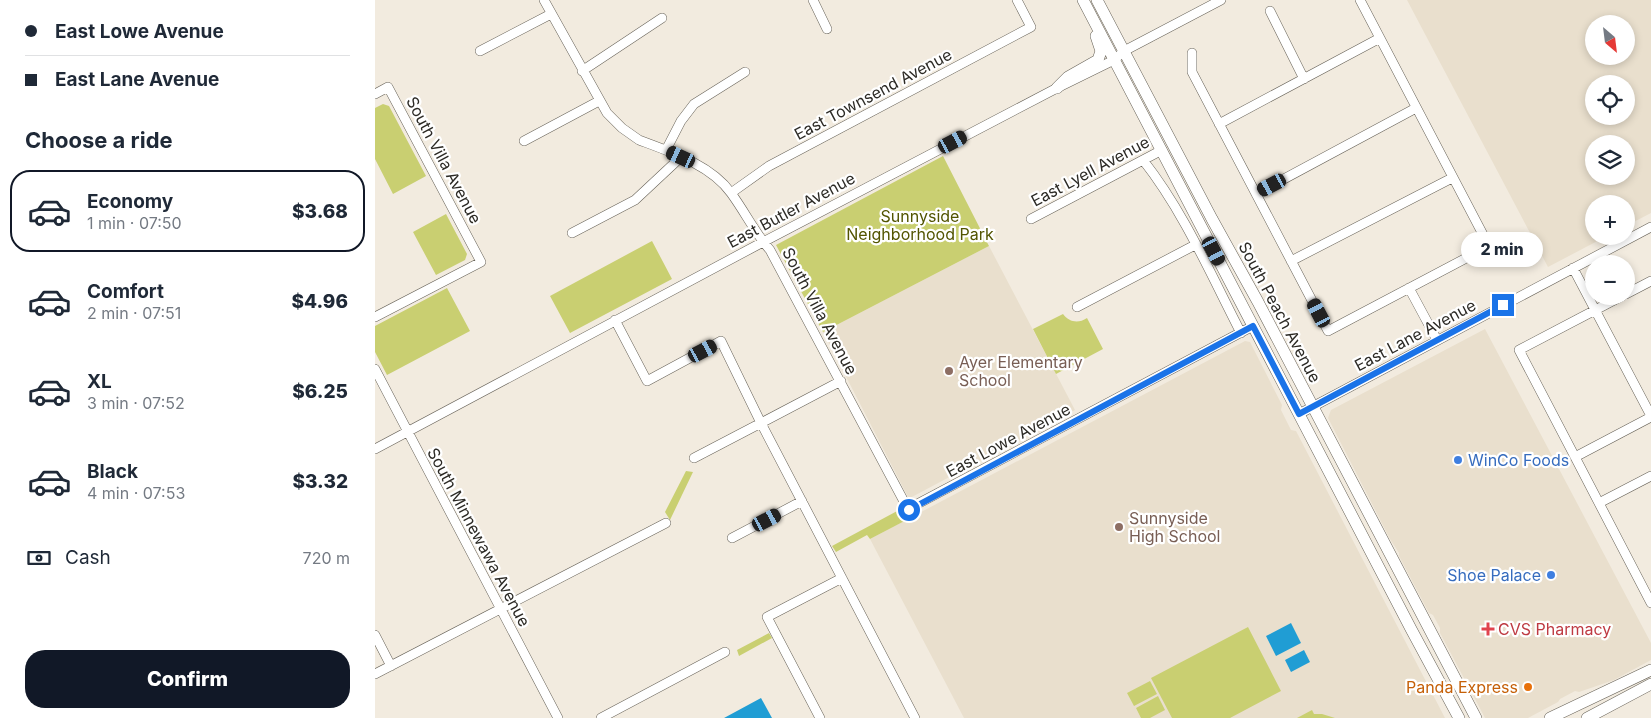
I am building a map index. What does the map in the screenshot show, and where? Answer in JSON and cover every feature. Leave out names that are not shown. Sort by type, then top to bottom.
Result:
[{"type":"main road","name":"South Peach Avenue","points":[[1097,0],[1476,718]]},
{"type":"main road","name":"South Peach Avenue","points":[[1084,3],[1459,718]]},
{"type":"main road","points":[[1057,88],[1063,80],[1098,60],[1100,56],[1100,45],[1084,3]]},
{"type":"main road","points":[[1253,326],[1259,325],[1265,329],[1283,361],[1288,362]]},
{"type":"main road","points":[[1334,482],[1352,501],[1377,549],[1381,552],[1388,551]]},
{"type":"main road","points":[[1374,558],[1381,558],[1385,562],[1408,604],[1428,626]]},
{"type":"main road","points":[[1550,718],[1651,670]]},
{"type":"main road","points":[[1587,718],[1651,684]]},
{"type":"street","name":"South Villa Avenue","points":[[544,0],[599,101],[612,119],[631,135],[681,157],[711,174],[731,193],[757,234],[770,250],[909,510]]},
{"type":"street","points":[[813,0],[827,29]]},
{"type":"street","name":"East Townsend Avenue","points":[[731,193],[769,166],[1031,27],[1017,0]]},
{"type":"street","name":"East Butler Avenue","points":[[375,449],[763,242],[1057,88],[1115,60],[1124,51],[1221,0]]},
{"type":"street","points":[[1192,52],[1192,72],[1328,331],[1489,246],[1360,0]]},
{"type":"street","points":[[1270,11],[1304,78]]},
{"type":"street","points":[[480,51],[551,14]]},
{"type":"street","points":[[582,71],[662,18]]},
{"type":"street","points":[[1219,124],[1380,38]]},
{"type":"street","points":[[666,150],[681,121],[694,104],[745,72]]},
{"type":"street","name":"South Villa Avenue","points":[[375,94],[388,87],[481,262],[375,317]]},
{"type":"street","points":[[524,141],[599,101]]},
{"type":"street","points":[[1255,194],[1416,108]]},
{"type":"street","name":"East Lyell Avenue","points":[[1031,218],[1162,150]]},
{"type":"street","points":[[572,233],[635,200],[681,157]]},
{"type":"street","points":[[1143,160],[1162,185],[1241,333]]},
{"type":"street","points":[[1291,261],[1452,178]]},
{"type":"street","name":"East Lane Avenue","points":[[1299,414],[1651,227]]},
{"type":"street","points":[[1077,306],[1195,245]]},
{"type":"street","points":[[1573,268],[1651,416],[1575,457]]},
{"type":"street","points":[[1635,289],[1651,281]]},
{"type":"street","points":[[1409,288],[1437,340]]},
{"type":"street","points":[[1605,305],[1519,350],[1651,603]]},
{"type":"street","points":[[615,320],[647,380],[721,341],[761,423],[915,718]]},
{"type":"street","name":"East Lowe Avenue","points":[[909,510],[1253,326]]},
{"type":"street","name":"South Minnewawa Avenue","points":[[375,369],[558,718]]},
{"type":"street","points":[[694,458],[841,381]]},
{"type":"street","points":[[1599,503],[1651,476]]},
{"type":"street","points":[[732,538],[802,501]]},
{"type":"street","points":[[375,674],[666,523]]},
{"type":"street","points":[[820,718],[767,617],[842,578]]},
{"type":"street","points":[[375,635],[391,666]]},
{"type":"street","points":[[601,718],[725,652]]},
{"type":"shaded area","points":[[1407,0],[1651,0],[1651,213],[1635,221],[1635,195],[1585,195],[1585,245],[1590,245],[1548,267]]},
{"type":"shaded area","name":"Ayer Elementary School","points":[[989,246],[1075,410],[910,498],[823,332]]},
{"type":"shaded area","points":[[1485,329],[1651,643],[1651,660],[1614,680],[1579,692],[1575,691],[1528,718],[1485,718],[1440,633],[1440,628],[1433,615],[1429,613],[1328,418],[1331,410]]},
{"type":"shaded area","name":"Sunnyside High School","points":[[1245,341],[1250,342],[1282,405],[1281,410],[1291,430],[1296,431],[1445,718],[964,718],[870,539]]},
{"type":"green space","points":[[383,104],[389,106],[426,176],[393,194],[375,159],[375,108]]},
{"type":"green space","name":"Sunnyside Neighborhood Park","points":[[943,156],[989,246],[823,332],[776,245]]},
{"type":"green space","points":[[446,214],[467,254],[465,260],[436,275],[413,232]]},
{"type":"green space","points":[[652,241],[672,279],[570,333],[550,296]]},
{"type":"green space","points":[[447,288],[470,331],[387,375],[375,352],[375,326]]},
{"type":"green space","points":[[1063,314],[1068,319],[1074,321],[1087,318],[1103,349],[1056,374],[1033,329]]},
{"type":"green space","points":[[686,471],[693,472],[670,520],[665,512]]},
{"type":"green space","points":[[899,510],[907,515],[916,515],[870,539],[867,535],[836,552],[832,546]]},
{"type":"green space","points":[[1248,627],[1281,691],[1230,718],[1172,718],[1151,678]]},
{"type":"green space","points":[[769,633],[772,638],[739,656],[737,650]]},
{"type":"green space","points":[[1150,681],[1157,694],[1134,706],[1127,693]]},
{"type":"green space","points":[[1158,696],[1165,710],[1150,718],[1141,718],[1136,708]]},
{"type":"green space","points":[[1312,710],[1314,714],[1335,718],[1297,718]]},
{"type":"water","points":[[1291,623],[1301,643],[1276,656],[1266,636]]},
{"type":"water","points":[[1304,650],[1310,662],[1291,672],[1285,660]]},
{"type":"water","points":[[761,698],[772,718],[724,718]]},
{"type":"place","name":"Ayer Elementary School","points":[[949,371]]},
{"type":"place","name":"WinCo Foods","points":[[1458,460]]},
{"type":"place","name":"Sunnyside High School","points":[[1119,527]]},
{"type":"place","name":"Shoe Palace","points":[[1551,575]]},
{"type":"place","name":"CVS Pharmacy","points":[[1488,629]]},
{"type":"place","name":"Panda Express","points":[[1528,687]]},
{"type":"route","points":[[909,510],[1253,326],[1299,414],[1503,305]]}]
